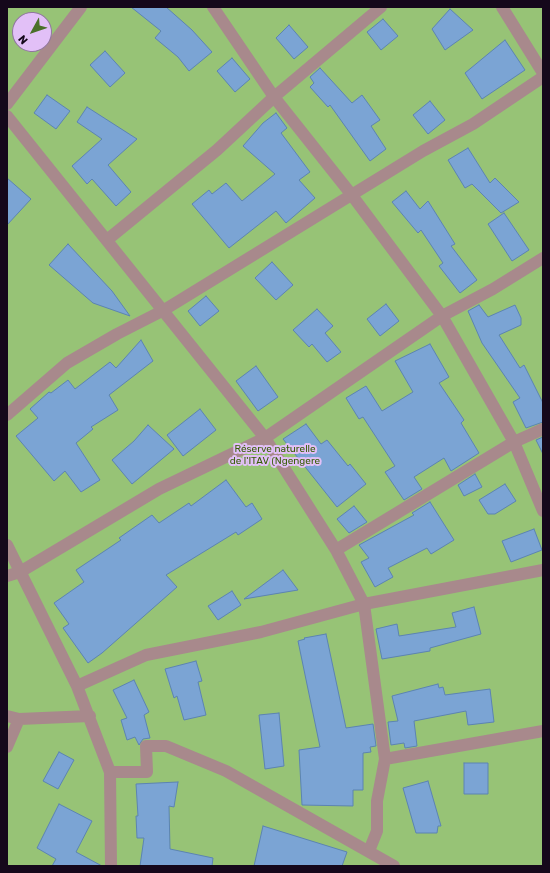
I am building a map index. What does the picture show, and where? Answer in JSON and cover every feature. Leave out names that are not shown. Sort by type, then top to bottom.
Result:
[{"type":"street","points":[[7,104],[81,7]]},
{"type":"street","points":[[213,7],[274,97],[351,194],[442,316],[514,442],[543,511]]},
{"type":"street","points":[[107,240],[217,150],[274,97],[381,7]]},
{"type":"street","points":[[502,7],[543,73]]},
{"type":"street","points":[[7,414],[66,363],[117,334],[164,310],[351,194],[423,151],[473,124],[543,77]]},
{"type":"street","points":[[7,116],[164,310],[265,438],[336,550],[364,604],[385,759],[376,801],[377,831],[369,851]]},
{"type":"street","points":[[7,576],[20,572],[159,489],[265,438],[442,316],[493,289],[543,258]]},
{"type":"street","points":[[336,550],[514,442],[543,429]]},
{"type":"street","points":[[7,545],[77,686],[90,716],[110,772],[111,866]]},
{"type":"street","points":[[77,686],[146,655],[261,632],[364,604],[543,570]]},
{"type":"street","points":[[7,716],[19,719],[90,716]]},
{"type":"street","points":[[7,747],[19,719]]},
{"type":"street","points":[[385,759],[543,731]]},
{"type":"street","points":[[110,772],[147,772],[146,746],[166,746],[226,771],[392,865]]},
{"type":"green space","name":"Réserve naturelle de l'ITAV (Ngengere","points":[[7,7],[543,7],[543,866],[7,866]]},
{"type":"building","points":[[131,7],[166,7],[192,30],[212,52],[189,71],[178,57],[155,38],[161,31]]},
{"type":"building","points":[[450,9],[473,30],[445,50],[432,29]]},
{"type":"building","points":[[383,19],[398,36],[381,50],[367,32]]},
{"type":"building","points":[[289,25],[308,47],[294,59],[276,38]]},
{"type":"building","points":[[505,40],[525,70],[482,99],[465,73]]},
{"type":"building","points":[[105,51],[125,73],[110,87],[90,65]]},
{"type":"building","points":[[232,58],[250,79],[235,92],[217,71]]},
{"type":"building","points":[[320,68],[352,103],[362,95],[380,120],[371,126],[386,149],[370,161],[330,105],[328,107],[310,87],[314,83],[310,77]]},
{"type":"building","points":[[47,95],[70,111],[56,129],[34,113]]},
{"type":"building","points":[[430,101],[445,120],[428,134],[413,115]]},
{"type":"building","points":[[87,107],[137,139],[108,165],[131,192],[116,206],[92,179],[87,184],[72,166],[102,139],[77,122]]},
{"type":"building","points":[[276,113],[287,128],[281,133],[310,172],[299,180],[315,198],[286,223],[276,211],[229,248],[192,204],[209,190],[212,194],[226,183],[242,201],[275,174],[243,146],[263,123]]},
{"type":"building","points":[[468,148],[490,183],[495,178],[519,202],[501,213],[472,184],[465,188],[448,160]]},
{"type":"building","points":[[7,178],[31,199],[7,225]]},
{"type":"building","points":[[406,191],[420,209],[428,201],[455,244],[451,246],[477,280],[460,293],[439,266],[443,263],[421,230],[418,233],[392,202]]},
{"type":"building","points":[[504,213],[529,250],[512,261],[488,224]]},
{"type":"building","points":[[68,244],[112,291],[130,316],[93,303],[49,265]]},
{"type":"building","points":[[272,262],[293,285],[276,300],[255,278]]},
{"type":"building","points":[[206,296],[219,311],[200,326],[188,311]]},
{"type":"building","points":[[386,304],[399,321],[380,336],[367,319]]},
{"type":"building","points":[[479,305],[488,317],[515,305],[521,318],[521,325],[499,335],[520,368],[524,365],[543,403],[543,422],[526,428],[513,402],[520,398],[482,343],[468,311]]},
{"type":"building","points":[[317,309],[333,326],[325,333],[341,352],[327,362],[312,344],[309,347],[293,330]]},
{"type":"building","points":[[141,340],[153,361],[109,395],[118,410],[91,427],[93,429],[76,443],[100,480],[81,492],[65,471],[54,481],[16,436],[38,418],[30,409],[49,392],[51,393],[68,380],[75,389],[110,362],[116,368]]},
{"type":"building","points":[[430,344],[449,377],[439,383],[464,420],[461,423],[479,453],[451,471],[444,458],[414,477],[422,489],[404,500],[385,472],[395,466],[363,417],[359,419],[346,398],[366,386],[382,411],[413,392],[395,361]]},
{"type":"building","points":[[256,366],[278,397],[258,411],[236,381]]},
{"type":"building","points":[[200,409],[216,430],[183,456],[167,435]]},
{"type":"building","points":[[306,424],[321,444],[327,440],[348,466],[350,464],[366,484],[337,507],[283,439]]},
{"type":"building","points":[[148,425],[174,449],[132,484],[112,460],[134,441]]},
{"type":"building","points":[[543,437],[543,454],[536,440]]},
{"type":"building","points":[[475,474],[482,487],[464,496],[458,485]]},
{"type":"building","points":[[226,480],[246,507],[252,503],[262,519],[238,535],[236,532],[166,575],[177,587],[102,653],[88,663],[63,628],[69,624],[54,603],[84,582],[76,570],[121,540],[119,538],[152,515],[159,523],[189,503],[191,506]]},
{"type":"building","points":[[505,484],[516,501],[495,514],[488,514],[479,500]]},
{"type":"building","points":[[430,502],[454,540],[431,554],[427,548],[388,568],[393,577],[375,587],[361,562],[369,558],[359,545],[414,515],[412,513]]},
{"type":"building","points":[[354,506],[367,522],[349,533],[337,519]]},
{"type":"building","points":[[534,529],[542,550],[511,562],[502,541]]},
{"type":"building","points":[[283,570],[298,590],[244,599]]},
{"type":"building","points":[[232,591],[241,605],[218,620],[208,606]]},
{"type":"building","points":[[474,607],[481,634],[430,648],[430,651],[382,659],[376,629],[397,624],[399,636],[456,627],[452,613]]},
{"type":"building","points":[[326,634],[346,728],[373,724],[376,746],[370,747],[371,752],[363,753],[363,790],[353,790],[353,806],[302,805],[299,750],[320,747],[298,641],[305,639],[304,638]]},
{"type":"building","points":[[196,661],[202,681],[198,682],[206,715],[184,720],[177,696],[174,698],[165,669]]},
{"type":"building","points":[[134,680],[149,712],[144,715],[150,738],[143,739],[139,745],[135,737],[127,740],[121,720],[127,718],[113,690]]},
{"type":"building","points":[[438,684],[439,688],[443,687],[445,695],[490,689],[494,722],[468,725],[466,711],[414,721],[417,746],[405,748],[404,743],[391,745],[388,722],[398,721],[392,696]]},
{"type":"building","points":[[279,713],[284,766],[265,769],[259,715]]},
{"type":"building","points":[[59,752],[74,760],[58,789],[43,781]]},
{"type":"building","points":[[464,763],[488,763],[488,794],[464,794]]},
{"type":"building","points":[[428,781],[441,826],[438,826],[437,833],[416,833],[403,788]]},
{"type":"building","points":[[178,782],[174,807],[169,806],[170,849],[213,858],[212,866],[140,866],[144,838],[137,838],[136,816],[138,816],[136,784]]},
{"type":"building","points":[[59,804],[92,821],[76,852],[102,866],[52,866],[56,859],[37,848]]},
{"type":"building","points":[[263,826],[347,852],[342,866],[254,866]]}]
